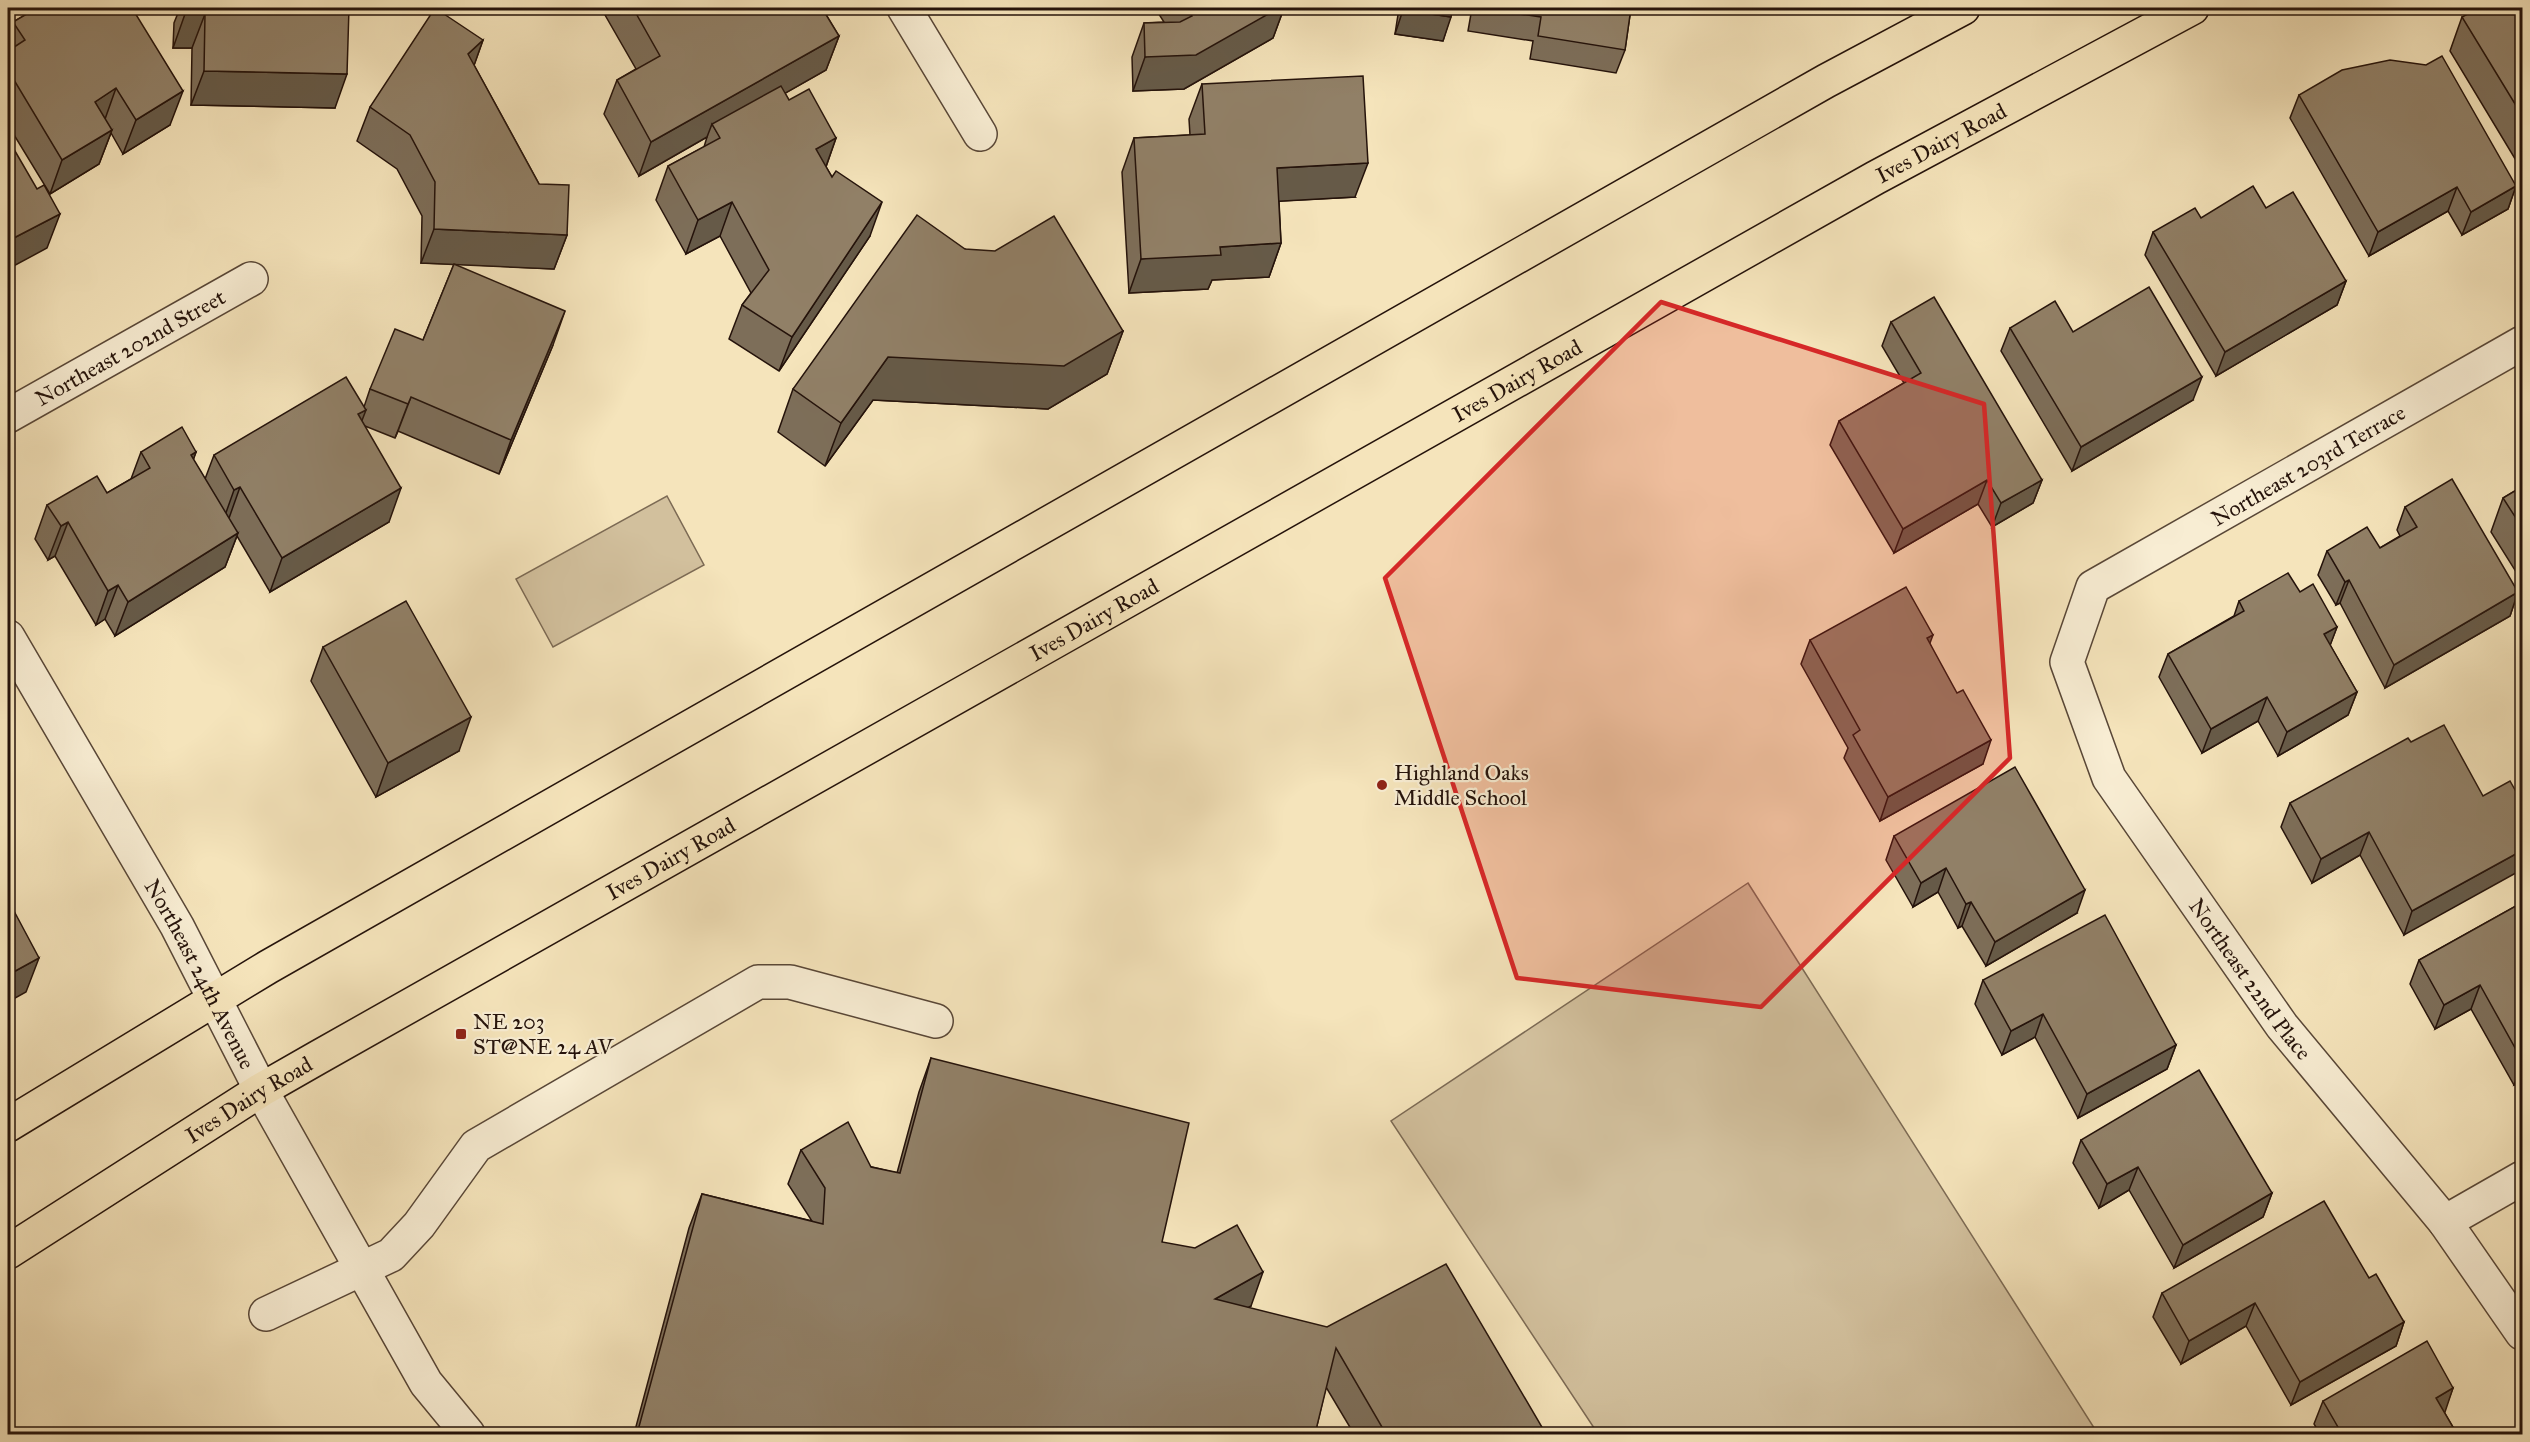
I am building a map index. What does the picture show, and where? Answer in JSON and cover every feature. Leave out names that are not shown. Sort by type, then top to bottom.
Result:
[{"type":"main road","points":[[8,1125],[212,999],[1826,81],[1963,8]]},
{"type":"main road","name":"Ives Dairy Road","points":[[8,1252],[261,1090],[1864,184],[2192,8]]},
{"type":"street","points":[[904,8],[980,134]]},
{"type":"street","name":"Northeast 202nd Street","points":[[8,416],[251,279]]},
{"type":"street","name":"Northeast 203rd Terrace","points":[[2093,587],[2523,343]]},
{"type":"street","name":"Northeast 22nd Place","points":[[2093,587],[2067,662],[2109,778],[2282,1026],[2445,1222],[2523,1333]]},
{"type":"street","name":"Northeast 24th Avenue","points":[[8,637],[177,926],[212,999],[261,1090],[426,1383],[468,1434]]},
{"type":"street","points":[[266,1314],[391,1256],[419,1225],[476,1146],[758,982],[790,982],[936,1021]]},
{"type":"street","points":[[2445,1222],[2523,1178]]},
{"type":"highlighted area","points":[[1661,302],[1984,404],[2010,758],[1761,1007],[1517,978],[1385,578]]},
{"type":"shaded area","points":[[667,496],[704,565],[553,647],[516,579]]},
{"type":"shaded area","points":[[1748,883],[2098,1434],[1598,1434],[1391,1121]]},
{"type":"building","points":[[37,8],[132,8],[183,91],[136,120],[116,88],[95,102],[112,130],[62,160],[8,70],[8,51],[25,40],[13,22]]},
{"type":"building","points":[[186,8],[349,8],[347,74],[204,71],[205,14],[185,14]]},
{"type":"building","points":[[435,8],[483,40],[468,54],[539,184],[569,185],[567,235],[434,229],[435,182],[410,135],[370,107]]},
{"type":"building","points":[[633,8],[822,8],[839,36],[651,142],[617,80],[660,56]]},
{"type":"building","points":[[1187,8],[1279,8],[1196,55],[1145,57],[1144,23],[1180,22],[1192,16]]},
{"type":"building","points":[[1404,8],[1453,8],[1451,17],[1403,10]]},
{"type":"building","points":[[1477,8],[1631,8],[1625,50],[1538,36],[1541,17]]},
{"type":"building","points":[[2479,8],[2523,8],[2523,117],[2462,17]]},
{"type":"building","points":[[2442,56],[2516,186],[2471,212],[2457,187],[2378,232],[2299,95],[2342,70],[2390,60],[2426,65]]},
{"type":"building","points":[[1363,76],[1368,163],[1277,168],[1281,243],[1220,247],[1221,255],[1141,259],[1134,138],[1205,134],[1202,84]]},
{"type":"building","points":[[781,86],[789,100],[809,89],[836,138],[816,149],[832,177],[836,171],[882,202],[792,337],[742,305],[769,270],[732,202],[698,220],[668,166],[720,138],[712,124]]},
{"type":"building","points":[[8,139],[37,189],[44,185],[60,214],[8,241]]},
{"type":"building","points":[[2253,186],[2266,208],[2293,192],[2346,281],[2225,352],[2153,232],[2195,208],[2201,218]]},
{"type":"building","points":[[917,215],[965,249],[995,251],[1054,216],[1123,331],[1064,366],[888,357],[841,423],[793,389]]},
{"type":"building","points":[[454,264],[565,311],[511,440],[411,397],[408,404],[370,389],[395,329],[423,340]]},
{"type":"building","points":[[2149,287],[2202,377],[2081,447],[2010,328],[2055,301],[2073,332]]},
{"type":"building","points":[[1934,297],[2042,480],[2001,503],[1987,480],[1903,529],[1839,421],[1921,373],[1891,322]]},
{"type":"building","points":[[346,377],[366,410],[358,414],[401,488],[282,558],[240,487],[234,490],[214,455]]},
{"type":"building","points":[[182,427],[196,452],[191,455],[238,533],[128,602],[118,585],[108,591],[68,522],[61,526],[47,505],[97,476],[107,493],[150,468],[141,452]]},
{"type":"building","points":[[2452,479],[2518,592],[2394,665],[2349,580],[2345,582],[2327,551],[2367,527],[2380,548],[2417,527],[2405,507]]},
{"type":"building","points":[[2523,486],[2523,529],[2503,498]]},
{"type":"building","points":[[2288,573],[2300,592],[2313,584],[2337,627],[2324,634],[2357,692],[2287,732],[2267,697],[2211,729],[2168,654],[2244,611],[2239,601]]},
{"type":"building","points":[[1906,587],[1933,635],[1927,638],[1957,693],[1963,690],[1991,740],[1888,797],[1853,735],[1860,730],[1810,640]]},
{"type":"building","points":[[406,601],[471,717],[388,763],[323,647]]},
{"type":"building","points":[[2444,725],[2483,796],[2510,781],[2523,804],[2523,850],[2412,911],[2369,832],[2321,859],[2290,803],[2408,738],[2411,742]]},
{"type":"building","points":[[2015,767],[2085,890],[1995,942],[1971,902],[1966,904],[1946,868],[1921,883],[1894,836]]},
{"type":"building","points":[[2523,902],[2523,1062],[2480,985],[2444,1005],[2419,960]]},
{"type":"building","points":[[14,911],[39,958],[8,975],[8,915]]},
{"type":"building","points":[[2105,915],[2176,1045],[2087,1094],[2043,1014],[2011,1031],[1983,980]]},
{"type":"building","points":[[931,1058],[1189,1123],[1162,1242],[1195,1248],[1237,1225],[1263,1272],[1215,1299],[1327,1327],[1446,1264],[1546,1434],[1386,1434],[1336,1348],[1315,1434],[637,1434],[702,1194],[823,1224],[825,1188],[801,1150],[848,1122],[871,1167],[900,1173]]},
{"type":"building","points":[[2199,1070],[2272,1193],[2183,1245],[2138,1167],[2107,1184],[2081,1140]]},
{"type":"building","points":[[2324,1201],[2369,1278],[2376,1274],[2404,1322],[2300,1382],[2255,1303],[2189,1341],[2162,1293]]},
{"type":"building","points":[[2427,1341],[2453,1388],[2436,1398],[2457,1434],[2342,1434],[2323,1401]]},
{"type":"building","points":[[2482,1428],[2486,1434],[2471,1434]]},
{"type":"place","name":"Highland Oaks Middle School","points":[[1382,785]]},
{"type":"place","name":"NE 203 ST@NE 24 AV","points":[[461,1034]]}]
